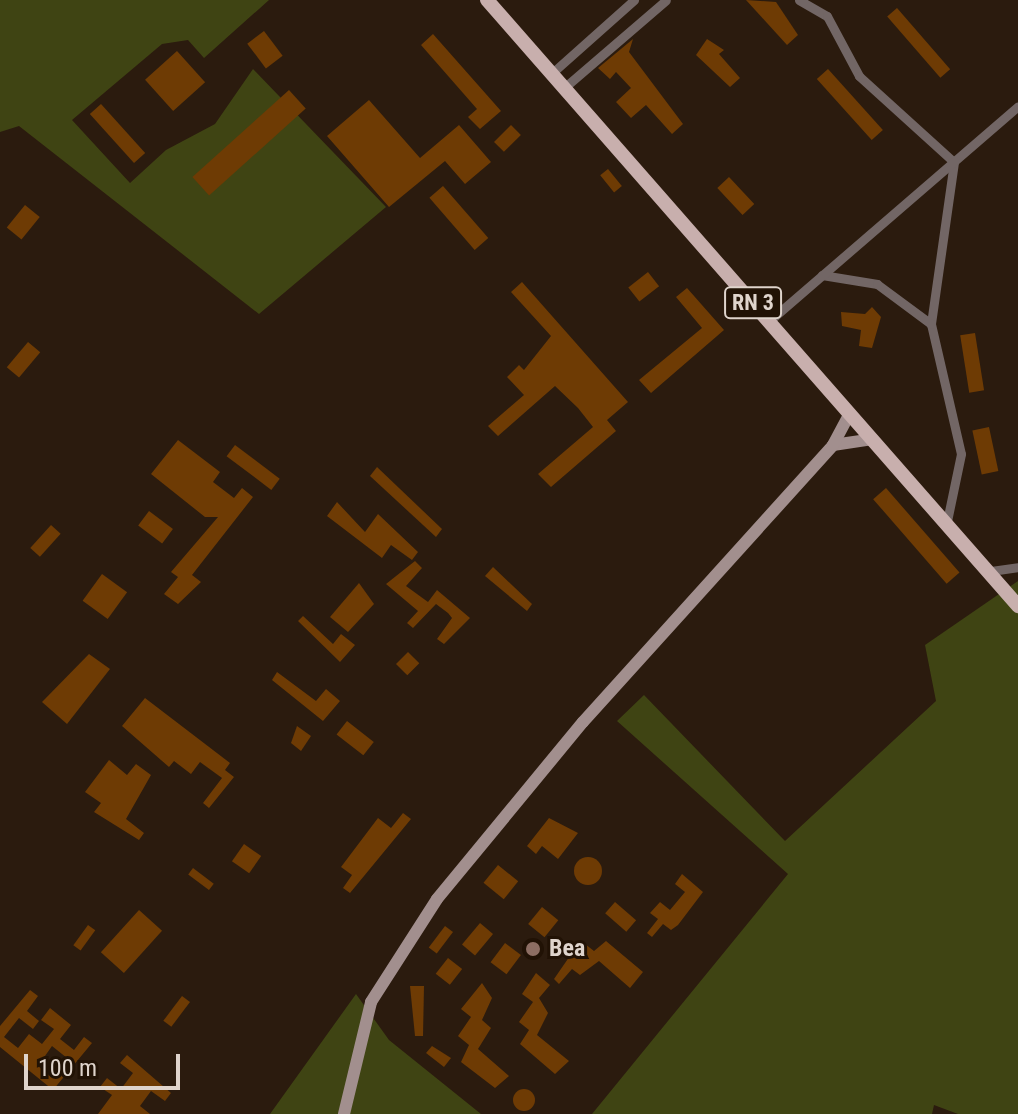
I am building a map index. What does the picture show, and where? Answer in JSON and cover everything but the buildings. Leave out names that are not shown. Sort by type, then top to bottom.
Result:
[{"type":"main road","name":"RN 3","points":[[487,0],[768,322],[991,571],[1018,606]]},
{"type":"street","points":[[552,73],[634,0]]},
{"type":"street","points":[[565,87],[666,0]]},
{"type":"street","points":[[799,0],[827,16],[859,76],[954,162]]},
{"type":"street","points":[[604,27],[618,42]]},
{"type":"street","points":[[768,322],[1018,106]]},
{"type":"street","points":[[947,521],[961,454],[931,324],[954,162]]},
{"type":"street","points":[[822,275],[877,284],[931,324]]},
{"type":"street","points":[[344,1114],[371,1002],[437,899],[583,722],[833,445],[850,413]]},
{"type":"street","points":[[833,445],[873,439]]},
{"type":"street","points":[[991,571],[1018,567]]},
{"type":"green space","points":[[0,0],[269,0],[204,58],[188,40],[162,44],[72,120],[130,183],[166,150],[215,124],[253,69],[386,207],[259,314],[19,126],[0,132]]},
{"type":"green space","points":[[1018,581],[1018,1114],[958,1114],[934,1105],[932,1114],[592,1114],[788,874],[617,721],[644,695],[785,841],[936,701],[925,645]]},
{"type":"green space","points":[[356,994],[389,1040],[481,1114],[270,1114]]},
{"type":"place","name":"Bea","points":[[533,949]]}]
